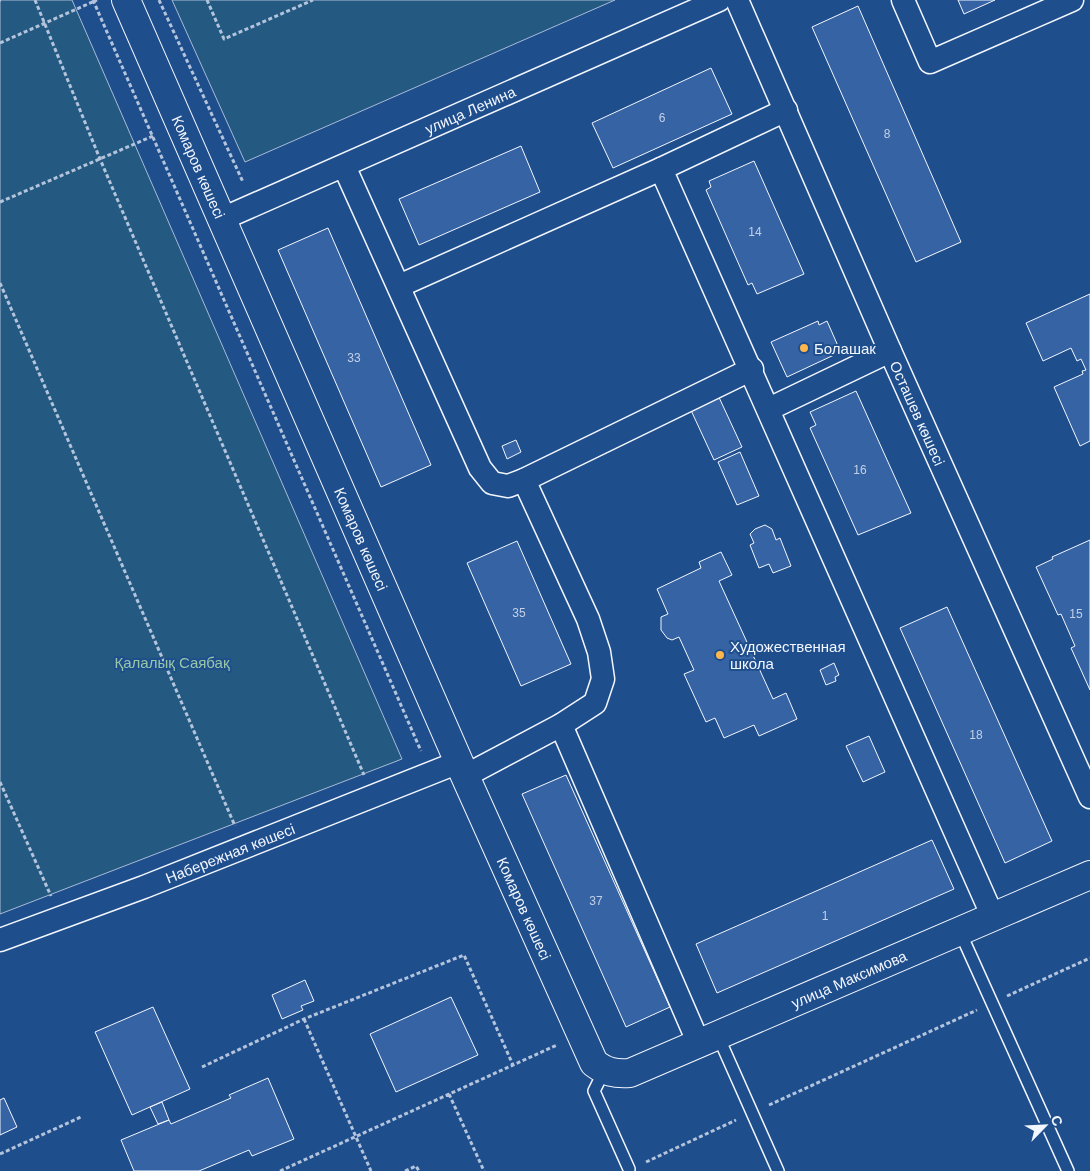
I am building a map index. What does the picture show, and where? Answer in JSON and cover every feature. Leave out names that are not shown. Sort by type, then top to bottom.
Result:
[{"type":"street","name":"Комаров көшесі","points":[[126,0],[579,1035],[594,1063],[604,1071]]},
{"type":"street","name":"улица Ленина","points":[[222,219],[719,0]]},
{"type":"street","name":"Осташев көшесі","points":[[737,0],[890,352],[1090,797]]},
{"type":"street","points":[[903,0],[930,62],[1072,0]]},
{"type":"street","points":[[399,286],[662,169],[786,110]]},
{"type":"street","points":[[344,166],[480,468],[492,483],[508,486],[524,480],[752,369]]},
{"type":"street","points":[[662,169],[770,409],[993,917]]},
{"type":"street","points":[[770,409],[890,352]]},
{"type":"street","name":"Набережная көшесі","points":[[0,940],[244,848],[431,774],[462,769],[561,725],[595,703],[604,679],[599,652],[588,619],[524,480]]},
{"type":"street","points":[[561,725],[709,1040]]},
{"type":"street","name":"улица Максимова","points":[[604,1071],[615,1074],[630,1073],[960,932],[1090,874]]},
{"type":"lane","points":[[960,932],[1068,1171]]},
{"type":"lane","points":[[709,1040],[753,1112],[778,1171]]},
{"type":"lane","points":[[604,1071],[594,1091],[629,1169]]},
{"type":"path","points":[[35,0],[100,159],[373,797]]},
{"type":"path","points":[[0,42],[95,0],[152,136],[431,774]]},
{"type":"path","points":[[159,0],[242,183],[251,179]]},
{"type":"path","points":[[207,0],[224,39],[313,0]]},
{"type":"path","points":[[0,202],[180,124]]},
{"type":"path","points":[[0,283],[244,848]]},
{"type":"path","points":[[0,782],[60,917]]},
{"type":"path","points":[[202,1067],[304,1018],[464,955],[513,1065]]},
{"type":"path","points":[[629,1169],[1090,958]]},
{"type":"path","points":[[304,1018],[372,1171]]},
{"type":"path","points":[[280,1171],[579,1035]]},
{"type":"path","points":[[449,1094],[484,1171]]},
{"type":"path","points":[[0,1154],[81,1116]]},
{"type":"path","points":[[405,1171],[416,1166],[419,1171]]},
{"type":"green space","name":"Қалалық Саябақ","points":[[0,0],[72,0],[402,759],[0,914]]},
{"type":"green space","points":[[172,0],[615,0],[245,162]]},
{"type":"building","points":[[958,0],[995,0],[964,14]]},
{"type":"building","points":[[858,6],[961,242],[916,262],[812,27]]},
{"type":"building","points":[[711,68],[732,114],[613,168],[592,123]]},
{"type":"building","points":[[521,146],[540,192],[419,245],[399,199]]},
{"type":"building","points":[[754,161],[804,274],[757,294],[752,283],[748,285],[706,190],[711,187],[709,181]]},
{"type":"building","points":[[328,228],[431,465],[381,487],[278,250]]},
{"type":"building","points":[[1090,294],[1090,441],[1080,446],[1054,387],[1083,374],[1082,371],[1086,370],[1081,359],[1077,361],[1071,348],[1043,361],[1026,323]]},
{"type":"building","name":"Болашак","points":[[818,321],[819,325],[827,321],[838,346],[832,350],[834,355],[787,377],[771,342]]},
{"type":"building","points":[[856,391],[911,513],[858,535],[810,428],[816,425],[810,412]]},
{"type":"building","points":[[717,393],[742,447],[714,460],[689,406]]},
{"type":"building","points":[[516,440],[521,452],[507,459],[502,446]]},
{"type":"building","points":[[740,452],[759,496],[737,505],[718,462]]},
{"type":"building","points":[[765,525],[772,529],[776,540],[780,538],[791,566],[773,573],[769,564],[759,568],[750,545],[754,543],[750,534],[755,529]]},
{"type":"building","points":[[1090,540],[1090,690],[1071,648],[1075,646],[1061,614],[1058,615],[1036,567],[1053,559],[1052,557]]},
{"type":"building","points":[[517,541],[571,664],[521,686],[467,563]]},
{"type":"building","name":"Художественная школа","points":[[721,552],[732,575],[719,581],[773,699],[786,693],[797,719],[759,736],[754,725],[724,738],[715,718],[706,722],[684,674],[694,670],[679,637],[672,640],[667,638],[661,630],[661,617],[668,614],[657,589],[701,568],[699,562]]},
{"type":"building","points":[[947,607],[1052,841],[1005,863],[900,628]]},
{"type":"building","points":[[834,663],[839,675],[835,677],[836,681],[826,685],[820,670]]},
{"type":"building","points":[[869,736],[885,772],[863,782],[846,746]]},
{"type":"building","points":[[566,775],[670,1007],[626,1027],[522,794]]},
{"type":"building","points":[[932,840],[954,889],[717,993],[696,944]]},
{"type":"building","points":[[305,980],[314,1001],[301,1006],[303,1010],[282,1019],[272,995]]},
{"type":"building","points":[[451,997],[478,1055],[396,1092],[370,1034]]},
{"type":"building","points":[[153,1007],[190,1089],[132,1115],[95,1032]]},
{"type":"building","points":[[268,1078],[294,1139],[252,1156],[249,1150],[199,1171],[134,1171],[121,1140],[169,1120],[171,1124],[231,1098],[229,1095]]},
{"type":"building","points":[[4,1098],[17,1127],[0,1135],[0,1100]]},
{"type":"building","points":[[162,1102],[169,1120],[158,1124],[150,1107]]},
{"type":"place","name":"Болашак","points":[[804,348]]},
{"type":"place","name":"Художественная школа","points":[[720,655]]}]
